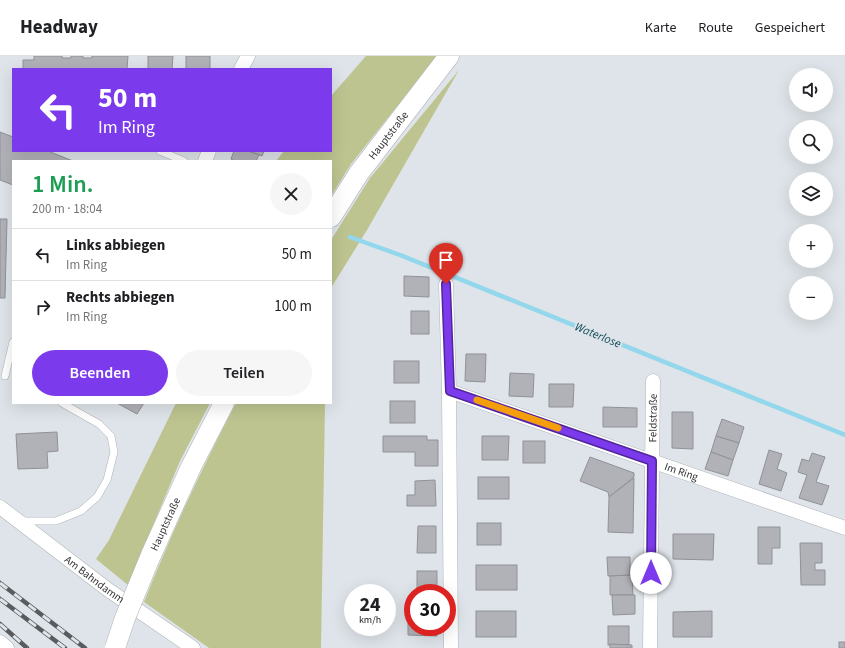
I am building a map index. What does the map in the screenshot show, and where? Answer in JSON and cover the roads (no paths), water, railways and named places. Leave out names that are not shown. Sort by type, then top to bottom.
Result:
[{"type":"main road","name":"Hauptstraße","points":[[332,215],[358,173],[449,56]]},
{"type":"main road","name":"Hauptstraße","points":[[115,648],[125,618],[151,555],[191,467],[223,404]]},
{"type":"street","points":[[242,68],[248,56]]},
{"type":"street","points":[[446,284],[450,391],[451,648]]},
{"type":"street","name":"Feldstraße","points":[[650,648],[653,381]]},
{"type":"street","name":"Im Ring","points":[[450,391],[845,528]]},
{"type":"street","name":"Am Bahndamm","points":[[0,507],[107,589],[192,648]]},
{"type":"street","points":[[0,642],[7,648]]},
{"type":"lane","points":[[162,152],[182,160]]},
{"type":"lane","points":[[12,345],[2,376],[12,379]]},
{"type":"lane","points":[[18,521],[56,521],[81,512],[97,497],[107,480],[114,452],[111,436],[99,424],[64,404]]},
{"type":"waterway","name":"Waterlose","points":[[350,237],[400,255],[845,435]]},
{"type":"railway","points":[[0,583],[85,648]]},
{"type":"railway","points":[[0,599],[65,648]]},
{"type":"railway","points":[[0,624],[27,648]]}]
